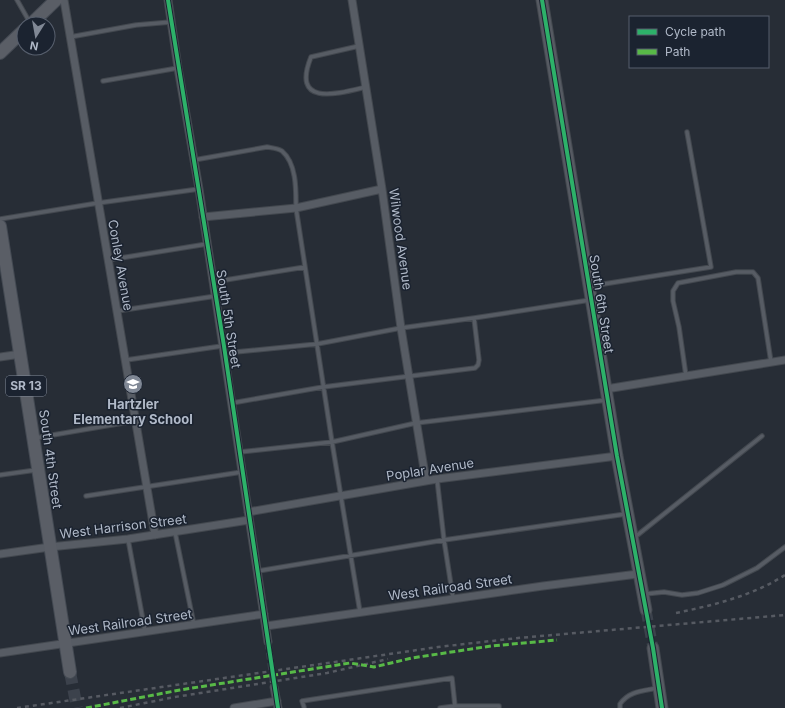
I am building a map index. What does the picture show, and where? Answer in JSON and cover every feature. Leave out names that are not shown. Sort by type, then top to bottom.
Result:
[{"type":"main road","points":[[39,16],[56,0]]},
{"type":"main road","points":[[0,53],[16,38]]},
{"type":"main road","name":"South 4th Street","points":[[0,226],[2,252],[21,354],[64,644],[70,672]]},
{"type":"street","name":"Conley Avenue","points":[[64,0],[155,535]]},
{"type":"street","name":"South 5th Street","points":[[168,0],[208,244],[268,642]]},
{"type":"street","name":"Wilwood Avenue","points":[[352,0],[382,189],[401,328],[426,481]]},
{"type":"street","name":"South 6th Street","points":[[542,0],[617,456],[646,610]]},
{"type":"street","points":[[203,217],[296,208],[382,189]]},
{"type":"street","points":[[0,357],[21,354]]},
{"type":"street","points":[[607,394],[687,376],[785,360]]},
{"type":"street","name":"Poplar Avenue","points":[[248,516],[340,496],[437,479],[617,456]]},
{"type":"street","name":"West Harrison Street","points":[[0,554],[175,532],[248,516]]},
{"type":"street","name":"West Railroad Street","points":[[266,626],[638,574]]},
{"type":"street","name":"West Railroad Street","points":[[0,653],[264,614]]},
{"type":"street","points":[[653,648],[662,708]]},
{"type":"street","points":[[234,708],[278,705],[274,687]]},
{"type":"lane","points":[[17,0],[26,16]]},
{"type":"lane","points":[[70,37],[136,25],[171,22]]},
{"type":"lane","points":[[359,46],[311,57],[307,67],[306,80],[310,90],[317,94],[366,87]]},
{"type":"lane","points":[[104,81],[178,68]]},
{"type":"lane","points":[[589,286],[711,267],[687,132]]},
{"type":"lane","points":[[194,160],[267,147],[283,152],[293,172],[296,208],[323,387],[360,612]]},
{"type":"lane","points":[[0,219],[98,203],[199,189]]},
{"type":"lane","points":[[108,260],[208,244]]},
{"type":"lane","points":[[213,282],[305,267]]},
{"type":"lane","points":[[687,376],[673,301],[673,291],[678,283],[736,272],[753,272],[758,278],[771,362]]},
{"type":"lane","points":[[117,311],[216,296]]},
{"type":"lane","points":[[125,360],[224,350],[317,344],[401,328],[591,299]]},
{"type":"lane","points":[[232,403],[323,387],[475,368],[478,365],[478,360],[474,318]]},
{"type":"lane","points":[[240,452],[332,442],[416,423],[607,394]]},
{"type":"lane","points":[[34,438],[135,421]]},
{"type":"lane","points":[[633,539],[762,436]]},
{"type":"lane","points":[[0,476],[38,469]]},
{"type":"lane","points":[[86,496],[242,472]]},
{"type":"lane","points":[[437,479],[453,600]]},
{"type":"lane","points":[[258,571],[351,554],[628,513]]},
{"type":"lane","points":[[175,532],[194,625]]},
{"type":"lane","points":[[128,539],[146,632]]},
{"type":"lane","points":[[642,594],[664,592],[682,595],[698,593],[724,585],[757,568],[785,547]]},
{"type":"lane","points":[[304,707],[302,701],[452,678],[455,706]]},
{"type":"lane","points":[[620,708],[620,704],[625,697],[637,692],[659,688]]},
{"type":"lane","points":[[440,708],[455,706],[499,706],[499,708]]},
{"type":"tunnel","points":[[646,610],[653,648]]},
{"type":"tunnel","points":[[268,642],[274,687]]},
{"type":"tunnel","points":[[70,672],[77,708]]},
{"type":"railway","points":[[676,613],[732,599],[759,589],[785,575]]},
{"type":"railway","points":[[17,708],[438,647],[518,638],[785,615]]},
{"type":"railway","points":[[120,708],[175,697],[327,673],[388,659]]},
{"type":"marked path","points":[[86,708],[180,690],[350,663],[374,667],[412,658],[491,646],[557,640]]},
{"type":"cycle path","points":[[168,0],[224,346],[278,708]]},
{"type":"cycle path","points":[[542,0],[617,456],[653,648],[662,708]]},
{"type":"place","name":"Hartzler Elementary School","points":[[133,384]]}]
